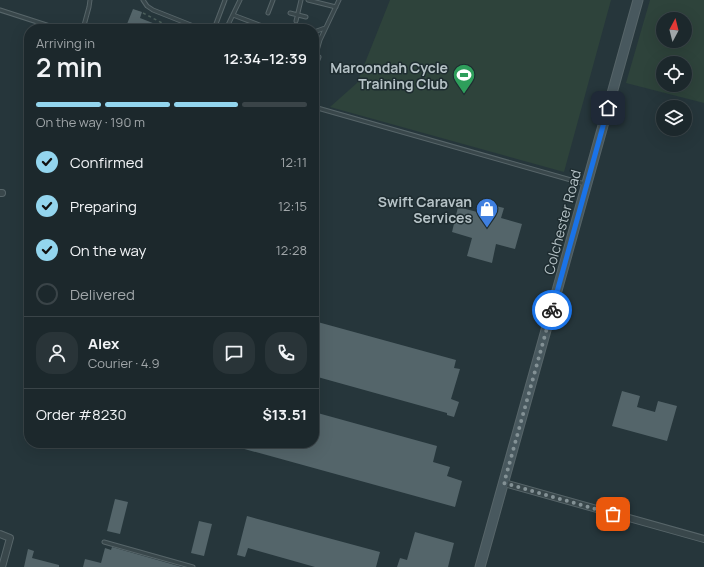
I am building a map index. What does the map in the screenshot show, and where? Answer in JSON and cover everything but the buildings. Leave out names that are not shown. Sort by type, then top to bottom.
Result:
[{"type":"main road","name":"Colchester Road","points":[[480,567],[638,0]]},
{"type":"street","points":[[504,483],[704,539]]},
{"type":"street","points":[[0,534],[10,538],[2,567]]},
{"type":"lane","points":[[84,24],[90,0]]},
{"type":"lane","points":[[143,0],[147,6],[153,10],[188,24]]},
{"type":"lane","points":[[216,24],[225,0]]},
{"type":"lane","points":[[228,24],[240,0]]},
{"type":"lane","points":[[268,13],[273,0]]},
{"type":"lane","points":[[296,21],[301,0]]},
{"type":"lane","points":[[308,0],[336,7]]},
{"type":"lane","points":[[319,44],[339,0]]},
{"type":"lane","points":[[0,10],[43,24]]},
{"type":"lane","points":[[290,13],[306,17]]},
{"type":"lane","points":[[233,15],[257,24]]},
{"type":"lane","points":[[319,30],[325,28]]},
{"type":"lane","points":[[319,108],[586,184]]},
{"type":"lane","points":[[104,542],[193,567]]},
{"type":"path","points":[[143,13],[164,24]]},
{"type":"green space","name":"Maroondah Cycle Training Club","points":[[390,0],[611,0],[564,172],[330,107],[357,83]]},
{"type":"green space","points":[[650,0],[704,0],[704,103],[661,92],[692,92],[692,56],[656,56],[656,91],[626,83]]},
{"type":"way so far","points":[[552,310],[504,483],[613,514]]},
{"type":"place","name":"Maroondah Cycle Training Club","points":[[464,94]]},
{"type":"place","name":"Swift Caravan Services","points":[[487,228]]},
{"type":"route","points":[[552,310],[608,108]]}]
